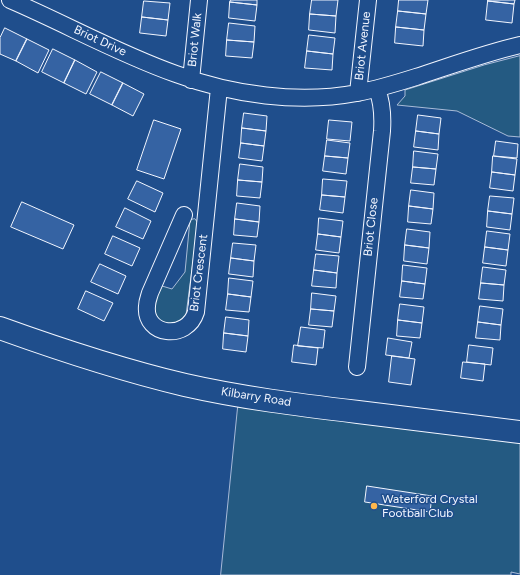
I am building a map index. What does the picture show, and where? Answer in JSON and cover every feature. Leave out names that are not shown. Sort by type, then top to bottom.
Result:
[{"type":"street","name":"Briot Drive","points":[[10,0],[30,4],[146,62],[191,80],[219,88],[255,94],[293,97],[323,97],[358,93],[377,89],[468,60],[520,46]]},
{"type":"street","name":"Briot Walk","points":[[191,80],[199,0]]},
{"type":"street","name":"Briot Avenue","points":[[358,93],[368,0]]},
{"type":"street","name":"Briot Crescent","points":[[184,215],[150,293],[147,307],[147,314],[153,324],[164,331],[177,330],[186,326],[192,320],[196,312],[219,88]]},
{"type":"street","name":"Briot Close","points":[[357,367],[382,130],[381,107],[377,89]]},
{"type":"street","name":"Kilbarry Road","points":[[0,328],[99,362],[143,375],[186,385],[249,397],[310,406],[520,432]]},
{"type":"shaded area","points":[[520,56],[520,137],[508,136],[457,111],[397,105],[405,96],[405,90],[484,65]]},
{"type":"shaded area","points":[[195,219],[198,223],[186,315],[178,323],[164,323],[157,317],[154,307],[155,302],[162,286],[172,289],[185,272],[190,220]]},
{"type":"shaded area","name":"Waterford Crystal Football Club","points":[[238,407],[520,440],[520,574],[511,572],[511,575],[221,575]]},
{"type":"building","points":[[231,0],[257,0],[257,5],[230,2]]},
{"type":"building","points":[[312,0],[338,0],[336,16],[310,14]]},
{"type":"building","points":[[399,0],[428,0],[426,14],[398,11]]},
{"type":"building","points":[[488,0],[515,0],[514,4]]},
{"type":"building","points":[[144,1],[170,3],[168,20],[142,17]]},
{"type":"building","points":[[488,1],[514,4],[512,23],[486,20]]},
{"type":"building","points":[[230,2],[257,5],[255,21],[229,18]]},
{"type":"building","points":[[398,11],[426,14],[424,30],[396,27]]},
{"type":"building","points":[[310,14],[336,16],[335,33],[309,30]]},
{"type":"building","points":[[142,17],[168,20],[166,36],[140,33]]},
{"type":"building","points":[[229,23],[255,26],[254,42],[227,40]]},
{"type":"building","points":[[396,27],[424,30],[423,46],[395,43]]},
{"type":"building","points":[[5,28],[27,39],[16,61],[0,54],[0,38]]},
{"type":"building","points":[[309,35],[335,38],[333,54],[307,51]]},
{"type":"building","points":[[27,39],[49,50],[38,73],[16,61]]},
{"type":"building","points":[[227,40],[254,42],[252,58],[226,56]]},
{"type":"building","points":[[53,49],[75,60],[64,83],[42,72]]},
{"type":"building","points":[[307,51],[333,54],[332,70],[305,68]]},
{"type":"building","points":[[75,60],[97,72],[86,94],[64,83]]},
{"type":"building","points":[[101,72],[123,83],[112,105],[90,94]]},
{"type":"building","points":[[123,83],[144,94],[133,116],[112,105]]},
{"type":"building","points":[[244,113],[267,116],[266,131],[242,128]]},
{"type":"building","points":[[418,115],[441,118],[439,134],[416,131]]},
{"type":"building","points":[[154,120],[181,129],[164,179],[137,170]]},
{"type":"building","points":[[329,120],[352,122],[350,141],[327,139]]},
{"type":"building","points":[[242,128],[266,131],[264,146],[241,143]]},
{"type":"building","points":[[416,131],[439,134],[438,150],[414,147]]},
{"type":"building","points":[[327,140],[350,143],[348,158],[325,156]]},
{"type":"building","points":[[496,141],[518,144],[517,158],[494,156]]},
{"type":"building","points":[[241,143],[264,146],[262,161],[239,158]]},
{"type":"building","points":[[414,151],[438,154],[436,169],[413,167]]},
{"type":"building","points":[[325,156],[348,158],[346,174],[323,171]]},
{"type":"building","points":[[493,156],[517,159],[515,175],[492,172]]},
{"type":"building","points":[[240,164],[263,167],[262,182],[238,180]]},
{"type":"building","points":[[413,167],[436,169],[434,185],[411,183]]},
{"type":"building","points":[[492,172],[515,175],[513,191],[490,188]]},
{"type":"building","points":[[323,179],[347,181],[345,197],[322,195]]},
{"type":"building","points":[[238,180],[262,182],[260,198],[237,196]]},
{"type":"building","points":[[137,181],[163,193],[155,212],[128,199]]},
{"type":"building","points":[[411,190],[434,193],[433,209],[409,206]]},
{"type":"building","points":[[322,195],[345,197],[343,213],[320,210]]},
{"type":"building","points":[[490,196],[514,198],[512,214],[488,211]]},
{"type":"building","points":[[22,202],[74,225],[63,249],[11,227]]},
{"type":"building","points":[[237,203],[260,206],[259,222],[235,219]]},
{"type":"building","points":[[409,206],[433,209],[431,224],[408,222]]},
{"type":"building","points":[[125,208],[151,221],[143,239],[116,227]]},
{"type":"building","points":[[488,211],[512,214],[510,230],[487,227]]},
{"type":"building","points":[[319,218],[343,221],[341,237],[318,234]]},
{"type":"building","points":[[235,219],[259,222],[257,237],[234,235]]},
{"type":"building","points":[[407,229],[430,232],[429,248],[405,245]]},
{"type":"building","points":[[487,231],[510,234],[508,250],[485,247]]},
{"type":"building","points":[[318,234],[341,237],[339,253],[316,250]]},
{"type":"building","points":[[113,236],[140,248],[132,266],[105,254]]},
{"type":"building","points":[[233,243],[256,245],[254,261],[231,258]]},
{"type":"building","points":[[405,245],[429,248],[427,264],[404,261]]},
{"type":"building","points":[[485,247],[508,250],[506,266],[483,263]]},
{"type":"building","points":[[316,254],[339,256],[337,273],[314,270]]},
{"type":"building","points":[[231,258],[254,261],[253,277],[229,274]]},
{"type":"building","points":[[100,264],[126,276],[118,294],[91,282]]},
{"type":"building","points":[[403,265],[427,268],[425,284],[402,281]]},
{"type":"building","points":[[483,267],[506,270],[504,285],[481,283]]},
{"type":"building","points":[[314,270],[337,273],[336,288],[312,286]]},
{"type":"building","points":[[229,278],[253,281],[251,297],[228,294]]},
{"type":"building","points":[[402,281],[425,284],[423,299],[400,297]]},
{"type":"building","points":[[481,283],[504,285],[503,301],[479,299]]},
{"type":"building","points":[[86,291],[113,303],[104,321],[78,309]]},
{"type":"building","points":[[312,293],[336,296],[334,311],[311,309]]},
{"type":"building","points":[[228,294],[251,297],[249,312],[226,310]]},
{"type":"building","points":[[400,304],[424,307],[422,323],[398,320]]},
{"type":"building","points":[[480,306],[503,309],[501,325],[478,322]]},
{"type":"building","points":[[311,309],[334,311],[332,327],[309,325]]},
{"type":"building","points":[[226,317],[249,320],[248,336],[224,333]]},
{"type":"building","points":[[398,320],[422,323],[420,338],[397,336]]},
{"type":"building","points":[[478,322],[501,325],[500,340],[476,338]]},
{"type":"building","points":[[301,327],[325,330],[323,348],[298,346]]},
{"type":"building","points":[[224,333],[248,336],[246,352],[223,349]]},
{"type":"building","points":[[388,338],[412,342],[409,358],[386,355]]},
{"type":"building","points":[[294,345],[318,348],[316,365],[292,362]]},
{"type":"building","points":[[469,345],[493,348],[491,365],[467,362]]},
{"type":"building","points":[[392,356],[415,359],[411,385],[389,382]]},
{"type":"building","points":[[463,362],[485,364],[483,381],[461,378]]},
{"type":"building","points":[[367,486],[432,496],[430,512],[365,502]]},
{"type":"place","name":"Waterford Crystal Football Club","points":[[374,506]]}]
